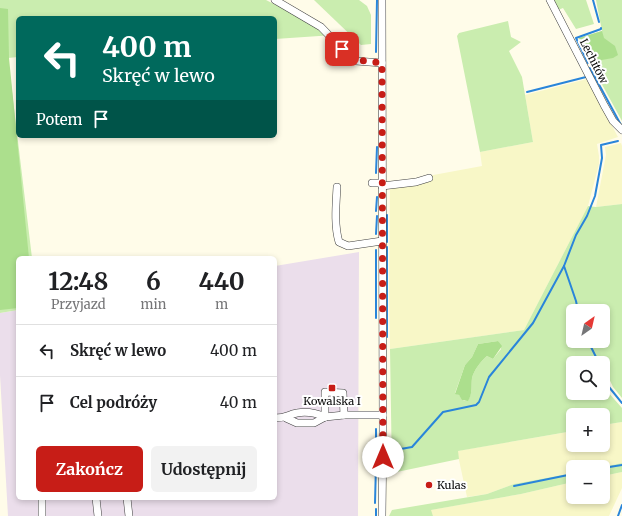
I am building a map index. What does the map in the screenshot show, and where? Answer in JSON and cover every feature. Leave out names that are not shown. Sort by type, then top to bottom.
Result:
[{"type":"street","points":[[275,0],[321,27],[349,56],[356,60],[382,63]]},
{"type":"street","points":[[382,0],[382,516]]},
{"type":"street","name":"Lechitów","points":[[550,0],[613,122],[622,130]]},
{"type":"street","points":[[372,183],[382,185],[416,182],[430,178]]},
{"type":"street","points":[[337,187],[336,210],[339,242],[348,246],[382,241]]},
{"type":"street","points":[[325,417],[326,392],[343,393],[344,416]]},
{"type":"street","points":[[277,418],[286,418],[298,413],[314,412],[325,417]]},
{"type":"street","points":[[286,418],[297,423],[314,423],[325,417],[383,415]]},
{"type":"street","points":[[42,500],[42,516]]},
{"type":"street","points":[[96,500],[98,516]]},
{"type":"street","points":[[127,500],[129,516]]},
{"type":"shaded area","points":[[359,252],[358,516],[8,516],[0,375],[0,313],[16,310],[16,500],[277,500],[277,266]]},
{"type":"green space","points":[[0,0],[266,0],[334,35],[277,39],[277,16],[16,16],[16,57],[8,58],[16,125],[16,138],[18,138],[32,256],[16,256],[16,310],[0,313]]},
{"type":"green space","points":[[314,0],[359,0],[367,6],[371,15],[371,44],[361,45]]},
{"type":"green space","points":[[553,0],[586,0],[594,24],[576,29],[563,8],[558,10]]},
{"type":"green space","points":[[596,0],[622,0],[622,121],[593,68],[579,38],[602,31]]},
{"type":"green space","points":[[0,8],[8,9],[9,58],[29,256],[16,256],[16,308],[0,310]]},
{"type":"green space","points":[[508,21],[511,37],[521,42],[509,51],[522,77],[533,142],[480,152],[457,36],[459,33]]},
{"type":"green space","points":[[602,31],[604,38],[615,46],[618,55],[613,58],[590,62],[579,38]]},
{"type":"green space","points":[[587,79],[618,137],[597,144],[599,164],[588,206],[524,330],[390,349],[390,183],[482,166],[480,152],[533,142],[525,95]]},
{"type":"green space","points":[[621,143],[622,204],[596,207],[606,155],[605,147]]},
{"type":"green space","points":[[622,204],[622,398],[610,381],[610,356],[566,356],[566,400],[610,400],[610,394],[622,408],[622,422],[610,424],[610,408],[566,408],[566,432],[458,451],[459,459],[392,473],[390,349],[524,330],[588,206],[596,207]],"holes":[[[498,341],[501,349],[493,359],[487,356],[482,360],[472,378],[470,397],[468,400],[464,401],[455,393],[465,365],[472,357],[478,344]]]},
{"type":"green space","points":[[498,341],[502,346],[493,359],[487,356],[482,360],[472,378],[470,398],[468,401],[462,400],[459,395],[455,394],[465,365],[472,357],[478,344]]},
{"type":"green space","points":[[622,422],[622,463],[610,466],[610,460],[566,460],[566,474],[514,484],[487,494],[467,497],[457,451],[566,432],[566,452],[610,452],[610,424]]},
{"type":"green space","points":[[622,463],[622,472],[610,475],[610,466]]},
{"type":"green space","points":[[622,472],[622,488],[609,516],[433,516],[430,510],[521,494],[566,484],[566,504],[610,504],[610,475]]},
{"type":"green space","points":[[566,474],[566,484],[521,494],[431,510],[433,516],[389,516],[392,510],[487,494],[514,484]]},
{"type":"waterway","points":[[376,52],[377,0]]},
{"type":"waterway","points":[[593,0],[599,22]]},
{"type":"waterway","points":[[588,63],[576,38],[601,28]]},
{"type":"waterway","points":[[590,68],[621,125]]},
{"type":"waterway","points":[[527,92],[586,77]]},
{"type":"waterway","points":[[395,450],[412,447],[443,412],[476,405],[479,402],[489,377],[533,323],[564,266],[576,235],[587,216],[595,196],[602,158],[601,145],[618,141]]},
{"type":"waterway","points":[[376,173],[377,147]]},
{"type":"waterway","points":[[376,211],[377,197]]},
{"type":"waterway","points":[[387,215],[387,242]]},
{"type":"waterway","points":[[376,234],[377,216]]},
{"type":"waterway","points":[[387,247],[387,337]]},
{"type":"waterway","points":[[376,250],[376,318]]},
{"type":"waterway","points":[[564,266],[577,304]]},
{"type":"waterway","points":[[592,348],[596,356]]},
{"type":"waterway","points":[[610,388],[622,403]]},
{"type":"waterway","points":[[376,429],[376,459]]},
{"type":"waterway","points":[[375,503],[376,464]]},
{"type":"waterway","points":[[610,467],[622,465]]},
{"type":"waterway","points":[[514,486],[566,475]]},
{"type":"waterway","points":[[618,516],[622,505]]},
{"type":"waterway","points":[[376,509],[376,516]]},
{"type":"place","name":"Kowalska I","points":[[332,388]]},
{"type":"place","name":"Kulas","points":[[429,485]]},
{"type":"route","points":[[342,49],[356,60],[382,63],[383,457]]}]
